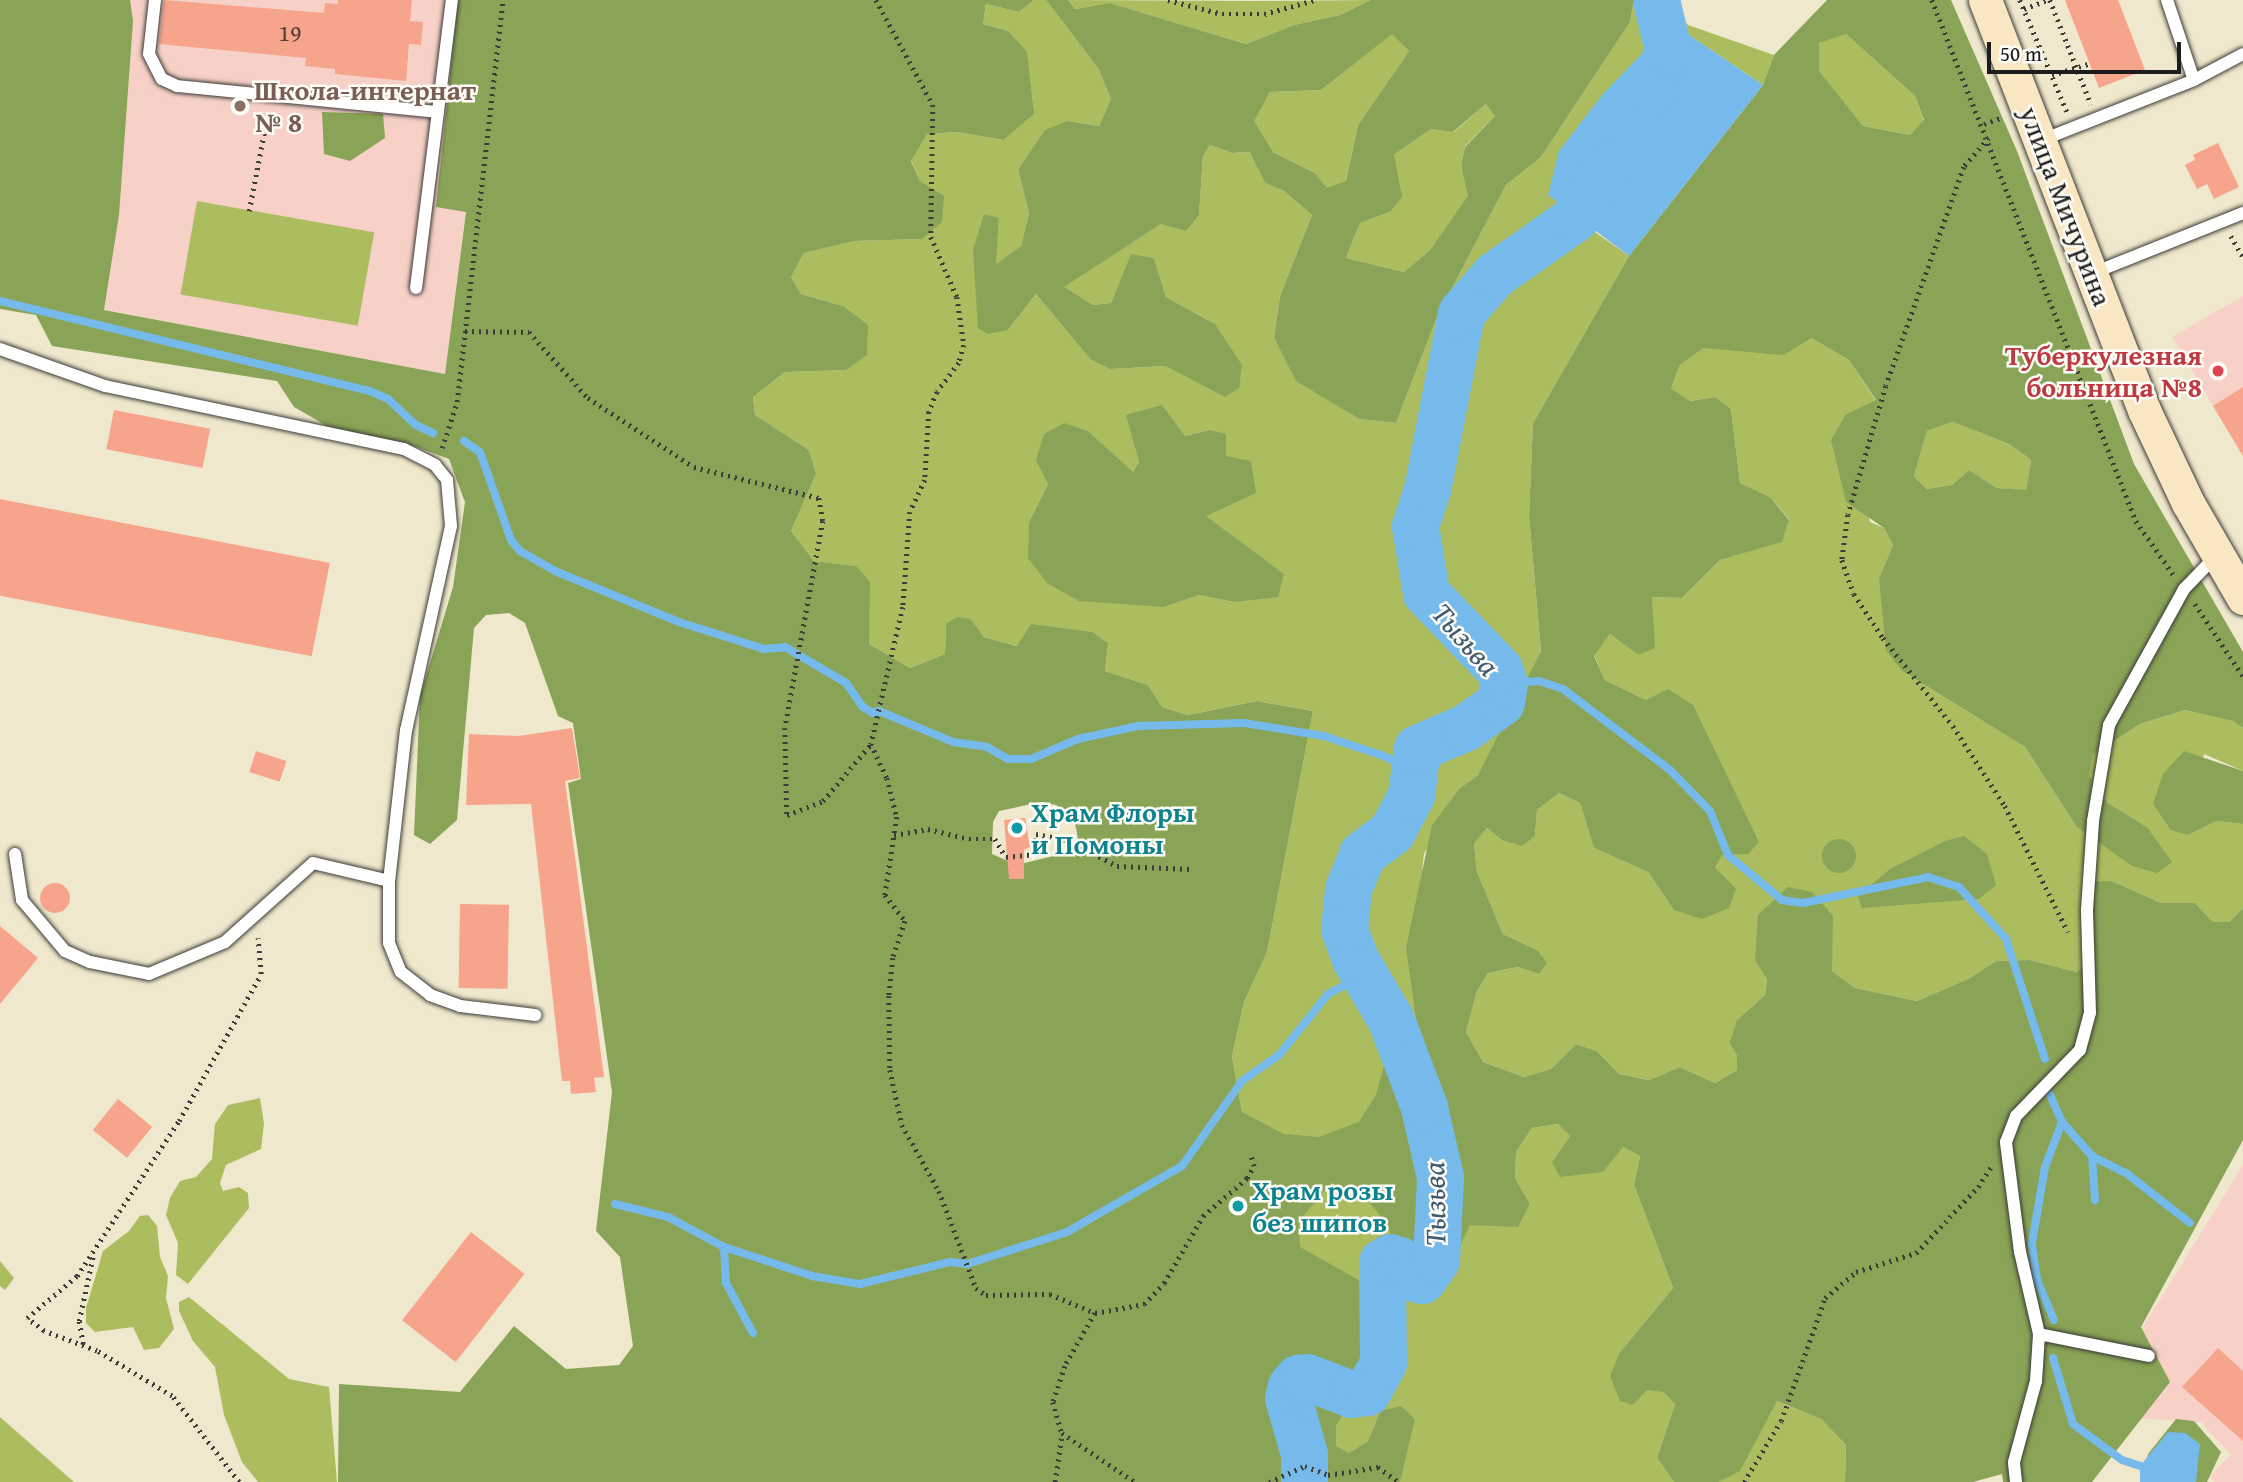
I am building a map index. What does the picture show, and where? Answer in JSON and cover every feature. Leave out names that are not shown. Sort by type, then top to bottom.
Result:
[{"type":"main road","name":"улица Мичурина","points":[[1985,0],[2042,140],[2144,410],[2217,555],[2243,598]]},
{"type":"lane","points":[[155,0],[149,54],[162,79],[177,86],[438,112]]},
{"type":"lane","points":[[416,288],[452,0]]},
{"type":"lane","points":[[2167,0],[2194,80]]},
{"type":"lane","points":[[2042,140],[2194,80],[2243,54]]},
{"type":"lane","points":[[2092,274],[2243,213]]},
{"type":"lane","points":[[0,349],[105,386],[404,449],[435,465],[447,480],[451,526],[406,730],[388,881],[389,943],[401,972],[430,995],[460,1006],[535,1015]]},
{"type":"lane","points":[[2016,1482],[2014,1462],[2036,1381],[2039,1334],[2020,1252],[2006,1142],[2016,1116],[2080,1051],[2090,1013],[2088,967],[2093,821],[2109,725],[2184,589],[2217,555]]},
{"type":"lane","points":[[15,854],[22,900],[65,951],[90,962],[149,975],[225,943],[313,863],[388,881]]},
{"type":"lane","points":[[2039,1334],[2149,1356]]},
{"type":"path","points":[[435,465],[457,402],[503,0]]},
{"type":"path","points":[[465,331],[530,332],[588,398],[694,467],[819,498],[823,522],[785,727],[787,815],[823,801],[871,744],[903,607],[910,512],[925,480],[929,412],[937,391],[959,363],[964,345],[957,297],[931,237],[933,105],[876,0]]},
{"type":"path","points":[[1168,0],[1222,14],[1264,15],[1315,0]]},
{"type":"path","points":[[1932,0],[1989,138],[2136,521],[2243,676]]},
{"type":"path","points":[[2024,9],[2048,0],[2091,105]]},
{"type":"path","points":[[2052,75],[2089,64]]},
{"type":"path","points":[[249,211],[271,95]]},
{"type":"path","points":[[1989,138],[1964,167],[1886,387],[1848,515],[1842,560],[1854,594],[1883,638],[1954,726],[2005,806],[2040,884],[2088,967]]},
{"type":"path","points":[[871,744],[887,778],[897,817],[885,895],[905,921],[893,958],[889,996],[890,1070],[902,1125],[939,1191],[976,1288],[986,1295],[1050,1294],[1095,1313],[1144,1304],[1164,1283],[1203,1216],[1247,1178],[1254,1166],[1251,1156]]},
{"type":"path","points":[[894,835],[928,829],[969,839],[995,839],[1006,857],[1033,854],[1036,835],[1068,840],[1117,866],[1191,869]]},
{"type":"path","points":[[239,1482],[172,1396],[83,1344],[44,1331],[27,1318],[77,1276],[179,1121],[261,974],[255,915]]},
{"type":"path","points":[[1744,1482],[1781,1421],[1825,1298],[1856,1272],[1916,1253],[1978,1187],[2006,1142]]},
{"type":"path","points":[[83,1344],[79,1321],[93,1254]]},
{"type":"path","points":[[1055,1482],[1062,1433],[1053,1402],[1065,1366],[1095,1313]]},
{"type":"path","points":[[1062,1433],[1135,1482]]},
{"type":"path","points":[[1269,1482],[1305,1466],[1328,1475],[1378,1467],[1399,1482]]},
{"type":"shaded area","name":"Школа-интернат № 8","points":[[0,0],[492,0],[445,374],[91,307]]},
{"type":"shaded area","name":"Туберкулезная больница №8","points":[[2243,296],[2243,456],[2172,337]]},
{"type":"shaded area","points":[[2243,1165],[2243,1482],[2214,1482],[2210,1476],[2231,1455],[2201,1422],[2131,1418],[2138,1335]]},
{"type":"green space","points":[[0,0],[130,0],[133,21],[119,215],[104,310],[445,374],[466,212],[436,207],[458,0],[1034,0],[1019,12],[986,4],[983,24],[1008,31],[1027,52],[1034,114],[1003,140],[957,132],[927,134],[911,161],[920,181],[944,196],[942,222],[922,239],[855,241],[804,253],[791,277],[801,294],[843,306],[868,325],[867,355],[846,370],[785,372],[753,397],[755,415],[809,450],[816,474],[791,531],[814,561],[856,566],[870,582],[869,644],[910,668],[945,654],[946,624],[957,617],[971,619],[984,637],[1017,646],[1031,624],[1093,632],[1108,643],[1105,671],[1148,685],[1162,707],[1188,715],[1257,701],[1313,711],[1267,952],[1244,1002],[1232,1056],[1242,1112],[1284,1134],[1319,1137],[1359,1122],[1376,1095],[1386,1058],[1418,1033],[1406,948],[1432,825],[1460,788],[1478,775],[1541,651],[1529,516],[1533,423],[1629,256],[1763,85],[1774,55],[1827,0],[1951,0],[2017,151],[2134,464],[2243,652],[2243,728],[2233,721],[2185,710],[2140,724],[2093,755],[2089,776],[2108,803],[2147,827],[2172,862],[2157,873],[2132,866],[2076,826],[2025,747],[1902,671],[1886,650],[1879,578],[1893,545],[1884,528],[1846,502],[1831,440],[1846,414],[1876,400],[1849,360],[1811,338],[1784,355],[1704,348],[1680,365],[1671,388],[1690,401],[1715,397],[1731,409],[1740,483],[1770,497],[1789,520],[1782,542],[1720,560],[1682,598],[1652,597],[1655,648],[1638,655],[1610,634],[1594,656],[1605,680],[1646,700],[1668,689],[1693,705],[1759,842],[1748,854],[1722,855],[1715,867],[1736,889],[1729,908],[1702,919],[1674,910],[1648,872],[1594,848],[1580,803],[1559,793],[1537,810],[1535,836],[1522,846],[1502,840],[1487,828],[1474,844],[1477,872],[1503,934],[1537,950],[1547,963],[1539,974],[1518,967],[1488,973],[1477,991],[1466,1032],[1483,1062],[1524,1077],[1551,1069],[1576,1044],[1597,1051],[1619,1074],[1649,1080],[1680,1067],[1715,1083],[1737,1070],[1737,1055],[1730,1043],[1737,1020],[1765,995],[1767,979],[1755,961],[1758,915],[1788,887],[1812,892],[1833,916],[1832,971],[1855,988],[1917,1001],[1968,979],[1996,961],[2030,960],[2077,972],[2089,960],[2093,882],[2112,881],[2161,903],[2195,903],[2213,922],[2229,922],[2243,908],[2243,1140],[2141,1327],[2170,1382],[2092,1482],[2003,1482],[2002,1474],[1973,1482],[1845,1482],[1846,1445],[1821,1419],[1777,1401],[1740,1471],[1719,1482],[1674,1482],[1657,1458],[1675,1404],[1663,1392],[1647,1390],[1633,1405],[1620,1401],[1610,1376],[1620,1352],[1673,1288],[1634,1185],[1640,1156],[1623,1147],[1603,1172],[1560,1177],[1552,1162],[1570,1136],[1558,1124],[1532,1128],[1516,1152],[1515,1178],[1530,1204],[1518,1227],[1470,1225],[1447,1273],[1427,1275],[1403,1256],[1383,1219],[1363,1195],[1331,1183],[1299,1221],[1300,1247],[1371,1287],[1377,1298],[1376,1353],[1367,1379],[1336,1426],[1336,1446],[1349,1453],[1368,1441],[1380,1411],[1401,1406],[1415,1419],[1400,1482],[338,1482],[339,1384],[460,1392],[514,1326],[566,1369],[619,1365],[633,1346],[620,1257],[596,1231],[612,1092],[568,783],[581,779],[573,723],[558,716],[525,623],[509,613],[486,615],[474,628],[457,820],[430,844],[414,835],[420,696],[453,587],[465,502],[449,459],[414,446],[327,426],[294,407],[277,381],[52,346],[36,315],[0,309]],"holes":[[[1846,34],[1915,96],[1924,120],[1910,135],[1863,126],[1819,71],[1819,43]],[[1953,422],[2009,444],[2031,460],[2026,490],[1997,488],[1969,470],[1952,485],[1927,489],[1914,476],[1927,431]],[[1041,802],[1056,805],[1074,817],[1078,839],[1069,852],[1017,865],[992,854],[993,822],[999,811]]]},
{"type":"green space","points":[[1034,0],[1046,0],[1098,68],[1111,99],[1099,126],[1068,121],[1018,170],[1029,213],[1021,246],[995,265],[999,219],[984,214],[1008,330],[1036,294],[1091,360],[1110,369],[1166,366],[1215,324],[1166,297],[1154,258],[1131,255],[1111,303],[1093,305],[1063,287],[1161,224],[1199,214],[1203,156],[1210,145],[1232,153],[1251,152],[1265,183],[1284,191],[1312,215],[1280,296],[1274,338],[1296,380],[1359,419],[1396,423],[1437,317],[1506,185],[1541,157],[1630,22],[1634,0],[1672,0],[1670,6],[1688,25],[1774,55],[1763,85],[1683,31],[1575,218],[1629,256],[1533,423],[1529,516],[1541,651],[1493,751],[1478,775],[1460,788],[1424,854],[1419,900],[1406,948],[1508,1225],[1518,1226],[1530,1204],[1515,1178],[1516,1152],[1532,1128],[1559,1124],[1570,1136],[1552,1162],[1623,1147],[1640,1156],[1634,1185],[1673,1288],[1620,1352],[1647,1389],[1663,1392],[1675,1404],[1657,1458],[1674,1482],[1400,1482],[1402,1464],[1380,1411],[1368,1441],[1349,1453],[1336,1447],[1336,1426],[1367,1379],[1295,1254],[1242,1112],[1232,1056],[1244,1002],[1267,952],[1313,711],[1257,701],[1188,715],[1162,707],[1148,685],[1105,671],[1108,643],[1093,632],[1032,625],[1018,646],[984,637],[971,619],[946,624],[945,654],[910,668],[869,644],[856,566],[814,561],[791,531],[816,474],[809,450],[755,415],[753,397],[785,372],[845,370],[843,306],[801,294],[791,277],[804,253],[855,241],[922,239],[920,181],[911,160],[927,134],[957,132],[1003,140],[1008,31],[983,24],[986,4],[1019,12]],"holes":[[[1127,415],[1185,436],[1209,430],[1225,457],[1205,516],[1284,574],[1233,602],[1199,595],[1164,607],[1029,522],[1048,484],[1088,431],[1133,473],[1139,462]]]},
{"type":"green space","points":[[1046,0],[1068,0],[1075,9],[1110,3],[1246,44],[1294,25],[1340,15],[1370,0],[1634,0],[1630,22],[1541,157],[1506,185],[1437,317],[1396,423],[1359,419],[1296,381],[1274,338],[1280,296],[1312,215],[1284,191],[1265,183],[1250,152],[1232,153],[1210,145],[1203,156],[1199,215],[1186,231],[1161,224],[1064,287],[1093,305],[1111,303],[1131,254],[1154,258],[1166,297],[1215,324],[1242,365],[1239,388],[1225,397],[1166,366],[1110,369],[1091,360],[1036,294],[1008,330],[988,334],[978,328],[973,250],[984,214],[999,218],[996,264],[1021,246],[1029,213],[1018,170],[1045,130],[1068,121],[1099,126],[1111,99],[1098,68]],"holes":[[[1392,34],[1409,51],[1358,125],[1346,181],[1327,188],[1315,173],[1273,152],[1254,121],[1270,92],[1321,90]],[[1486,104],[1495,116],[1465,147],[1461,165],[1468,196],[1430,250],[1404,272],[1346,258],[1360,223],[1390,212],[1402,197],[1394,155],[1431,129],[1453,132]]]},
{"type":"green space","points":[[1068,0],[1370,0],[1340,15],[1294,25],[1246,44],[1110,3],[1075,9]]},
{"type":"green space","points":[[1392,33],[1409,51],[1358,125],[1346,181],[1327,189],[1315,173],[1273,152],[1253,121],[1270,92],[1321,90]]},
{"type":"green space","points":[[1845,33],[1915,96],[1924,121],[1910,135],[1863,126],[1818,71],[1819,43]]},
{"type":"green space","points":[[1486,104],[1496,115],[1465,146],[1461,165],[1469,196],[1430,250],[1404,272],[1346,258],[1360,223],[1390,212],[1394,155],[1431,129],[1454,132]]},
{"type":"green space","points":[[322,112],[383,114],[385,138],[350,161],[324,154]]},
{"type":"green space","points":[[197,201],[374,232],[358,326],[181,295]]},
{"type":"green space","points":[[1811,338],[1849,360],[1876,401],[1846,414],[1870,522],[1884,528],[1893,545],[1879,578],[1902,671],[2025,747],[2076,826],[2147,827],[2108,803],[2088,776],[2093,755],[2140,724],[2185,710],[2234,721],[2243,728],[2243,771],[2204,754],[2188,835],[2217,821],[2243,824],[2243,908],[2229,922],[2213,922],[2195,903],[2161,903],[2112,881],[2089,961],[2077,972],[2030,960],[1996,961],[1968,979],[1917,1001],[1855,988],[1832,971],[1832,916],[1755,961],[1767,979],[1765,995],[1737,1020],[1737,1070],[1715,1083],[1680,1067],[1649,1080],[1619,1074],[1597,1051],[1576,1044],[1551,1069],[1524,1077],[1483,1062],[1466,1032],[1477,991],[1488,973],[1518,967],[1539,974],[1537,950],[1503,934],[1477,872],[1474,844],[1487,828],[1502,840],[1535,836],[1537,810],[1559,793],[1580,803],[1594,848],[1648,872],[1674,910],[1723,854],[1748,854],[1646,700],[1605,680],[1594,655],[1610,634],[1638,655],[1652,597],[1682,598],[1720,560],[1782,541],[1789,519],[1770,497],[1740,483],[1731,409],[1715,397],[1690,401],[1671,388],[1680,365],[1704,348]]},
{"type":"green space","points":[[1162,405],[1185,436],[1209,430],[1226,434],[1226,456],[1251,461],[1256,493],[1206,516],[1284,574],[1278,597],[1233,602],[1199,595],[1164,607],[1079,601],[1047,583],[1028,558],[1029,522],[1048,484],[1036,460],[1044,434],[1064,423],[1088,431],[1133,472],[1139,462],[1126,415]]},
{"type":"green space","points":[[1953,422],[2009,444],[2031,460],[2026,491],[1997,488],[1969,470],[1952,485],[1927,489],[1914,476],[1927,431]]},
{"type":"green space","points":[[2184,751],[2243,771],[2243,824],[2217,821],[2188,835],[2171,830],[2153,804],[2163,774]]},
{"type":"green space","points":[[1964,836],[1987,854],[1996,885],[1979,899],[1862,908],[1858,896],[1890,869],[1945,841]]},
{"type":"green space","points":[[1839,839],[1851,844],[1856,856],[1851,868],[1839,873],[1827,868],[1822,856],[1827,844]]},
{"type":"green space","points":[[260,1098],[264,1124],[261,1149],[226,1165],[220,1183],[223,1191],[239,1187],[248,1193],[249,1208],[188,1284],[176,1275],[178,1243],[166,1215],[170,1198],[180,1181],[196,1177],[212,1159],[215,1124],[228,1105]]},
{"type":"green space","points":[[148,1215],[157,1226],[160,1257],[168,1276],[166,1298],[174,1329],[159,1348],[144,1350],[133,1327],[95,1332],[86,1323],[86,1308],[103,1251],[129,1231],[140,1216]]},
{"type":"green space","points":[[0,1261],[14,1278],[5,1290],[0,1286]]},
{"type":"green space","points":[[189,1297],[289,1379],[329,1387],[337,1482],[258,1482],[242,1462],[224,1415],[215,1367],[193,1341],[179,1311],[179,1302]]},
{"type":"green space","points":[[1776,1401],[1821,1419],[1846,1445],[1845,1482],[1719,1482],[1740,1470]]},
{"type":"green space","points":[[0,1417],[74,1482],[0,1482]]},
{"type":"green space","points":[[2176,1419],[2194,1421],[2221,1452],[2207,1482],[2145,1482],[2148,1454]]},
{"type":"water","points":[[1664,31],[1683,31],[1763,85],[1629,256],[1548,195],[1559,151],[1603,94]]},
{"type":"water","points":[[2168,1432],[2185,1433],[2200,1444],[2196,1482],[2140,1482],[2140,1466]]},
{"type":"building","points":[[164,0],[324,13],[325,3],[338,4],[338,0],[412,0],[410,21],[423,22],[421,45],[409,44],[406,81],[335,74],[335,69],[305,66],[306,58],[159,44]]},
{"type":"building","points":[[2065,0],[2118,0],[2145,70],[2099,88]]},
{"type":"building","points":[[2218,143],[2239,187],[2214,199],[2207,184],[2197,189],[2185,165],[2195,160],[2193,155]]},
{"type":"building","points":[[2243,387],[2243,456],[2213,406]]},
{"type":"building","points":[[114,410],[210,429],[203,468],[106,449]]},
{"type":"building","points":[[0,499],[330,563],[312,656],[0,596]]},
{"type":"building","points":[[572,728],[580,778],[565,781],[604,1077],[594,1078],[596,1092],[571,1094],[570,1081],[562,1081],[531,804],[466,805],[469,734],[519,736]]},
{"type":"building","points":[[256,751],[286,761],[280,782],[249,772]]},
{"type":"building","points":[[1025,818],[1030,847],[1024,850],[1024,879],[1009,879],[1004,820]]},
{"type":"building","points":[[55,883],[66,887],[70,898],[66,909],[55,913],[44,909],[40,898],[44,887]]},
{"type":"building","points":[[460,904],[509,905],[508,989],[459,988]]},
{"type":"building","points":[[0,926],[38,958],[0,1004]]},
{"type":"building","points":[[118,1099],[152,1127],[127,1158],[93,1130]]},
{"type":"building","points":[[471,1232],[525,1274],[456,1362],[402,1320]]},
{"type":"building","points":[[2218,1348],[2243,1371],[2243,1441],[2182,1387]]},
{"type":"waterway","name":"Тызьва","points":[[1652,92],[1668,50],[1656,0]]},
{"type":"waterway","name":"Тызьва","points":[[1304,1482],[1304,1454],[1288,1398],[1291,1386],[1298,1378],[1307,1377],[1351,1394],[1367,1392],[1383,1363],[1382,1262],[1390,1257],[1399,1260],[1414,1278],[1422,1280],[1436,1260],[1440,1177],[1424,1107],[1391,1020],[1355,959],[1344,929],[1348,889],[1362,854],[1392,831],[1411,795],[1417,748],[1466,727],[1501,702],[1504,683],[1499,669],[1426,593],[1415,526],[1427,490],[1461,313],[1494,275],[1575,218],[1610,165]]},
{"type":"waterway","points":[[0,301],[370,391],[388,399],[416,425],[433,433]]},
{"type":"waterway","points":[[464,441],[480,452],[511,540],[520,551],[555,571],[679,622],[764,649],[785,647],[846,683],[863,707],[873,713],[879,711],[953,742],[987,747],[1008,759],[1031,759],[1078,739],[1138,726],[1244,723],[1324,736],[1398,763],[1412,779]]},
{"type":"waterway","points":[[1504,683],[1539,681],[1563,689],[1670,770],[1710,811],[1728,855],[1782,900],[1803,903],[1928,877],[1959,887],[2006,939],[2045,1059]]},
{"type":"waterway","points":[[615,1204],[668,1217],[724,1247],[812,1276],[860,1284],[950,1262],[967,1264],[1067,1232],[1182,1166],[1242,1081],[1279,1055],[1328,994],[1363,975]]},
{"type":"waterway","points":[[2050,1095],[2062,1122],[2092,1156],[2126,1173],[2190,1223]]},
{"type":"waterway","points":[[2054,1320],[2037,1280],[2032,1243],[2045,1167],[2062,1122]]},
{"type":"waterway","points":[[2092,1156],[2095,1200]]},
{"type":"waterway","points":[[724,1247],[726,1283],[753,1333]]},
{"type":"waterway","points":[[2053,1358],[2073,1424],[2122,1460],[2140,1466]]},
{"type":"place","name":"Школа-интернат № 8","points":[[240,106]]},
{"type":"place","name":"Туберкулезная больница №8","points":[[2218,371]]},
{"type":"place","name":"Храм Флоры и Помоны","points":[[1017,828]]},
{"type":"place","name":"Храм розы без шипов","points":[[1238,1206]]}]
